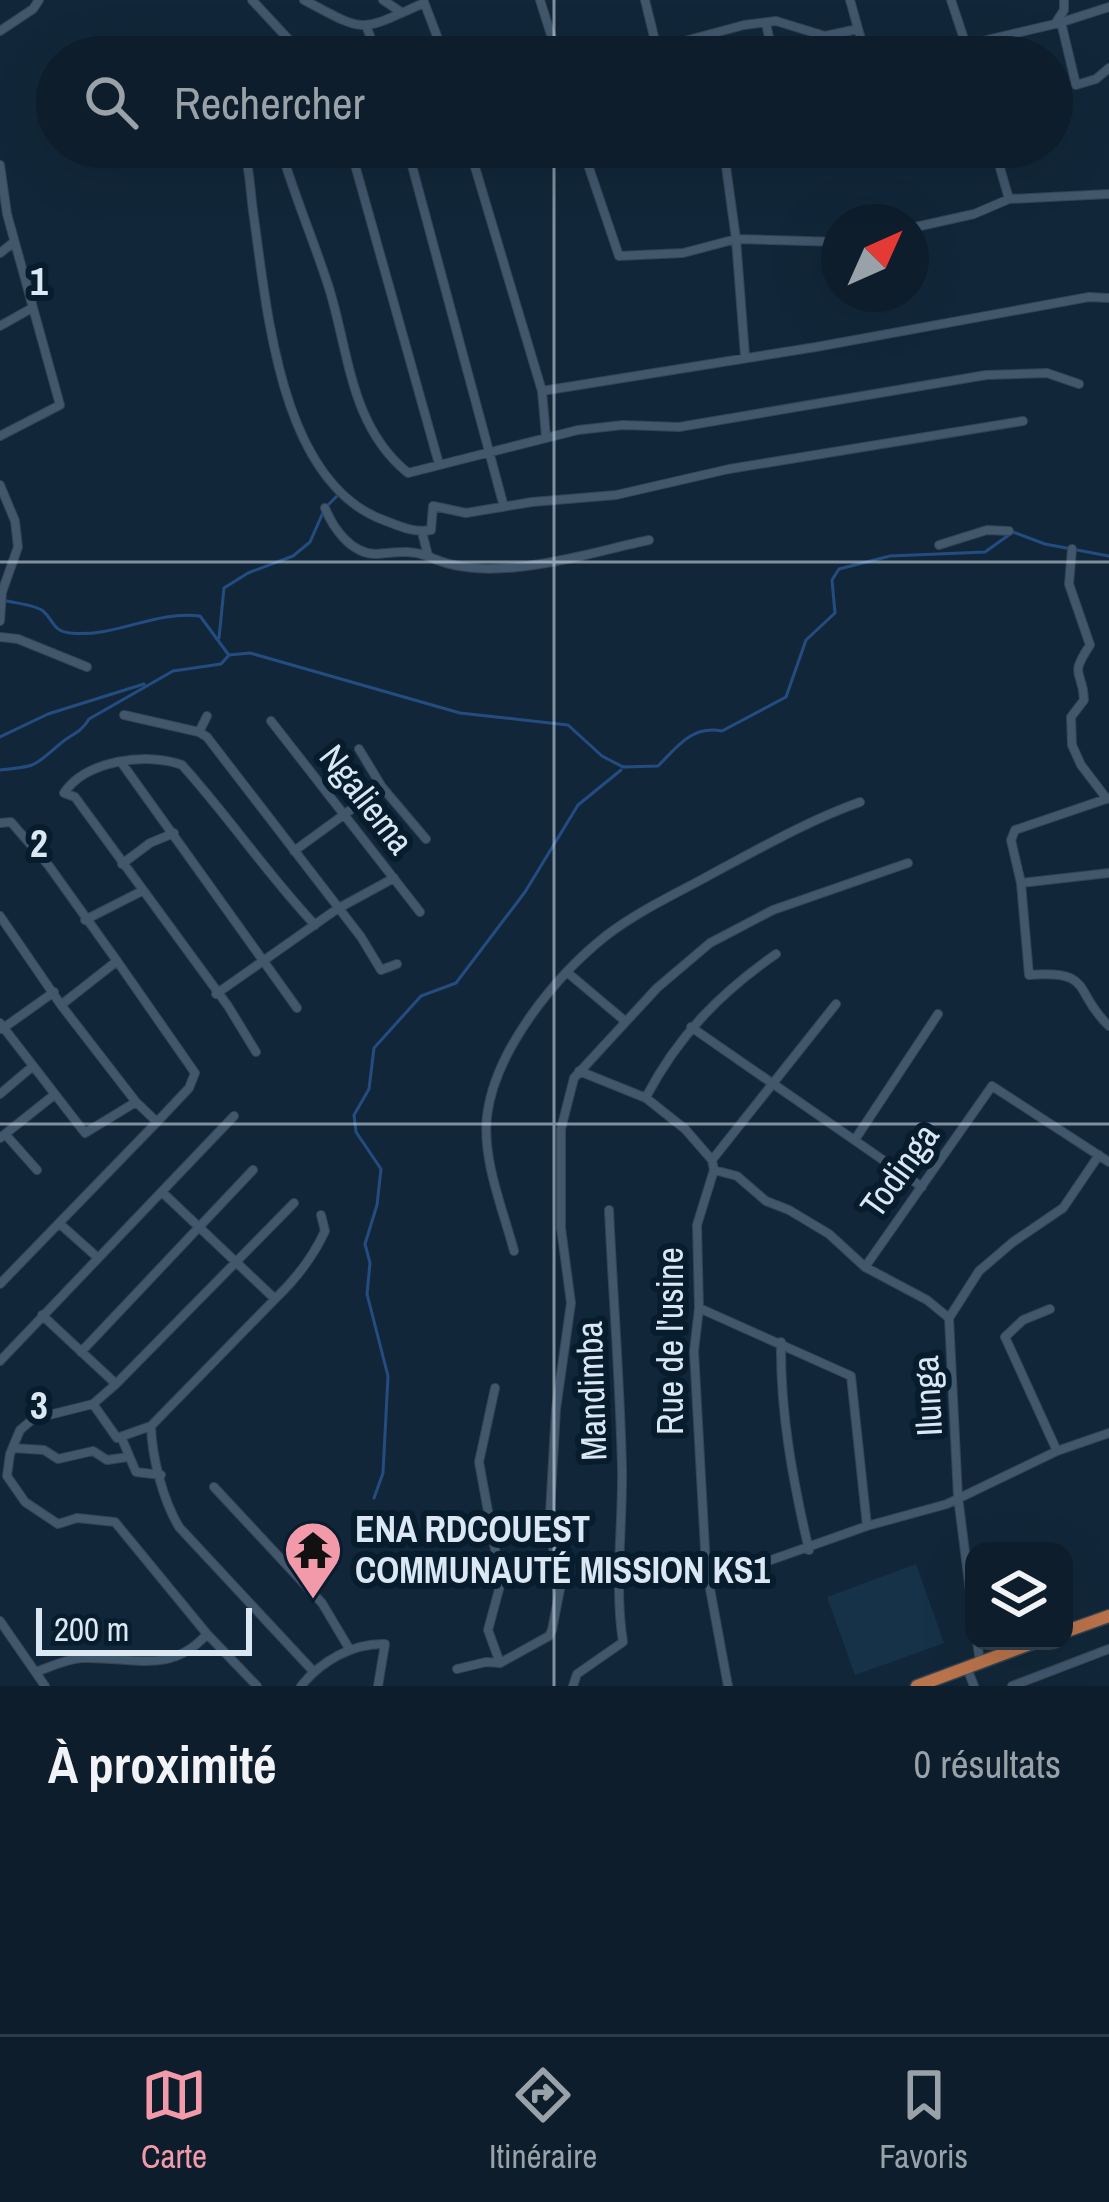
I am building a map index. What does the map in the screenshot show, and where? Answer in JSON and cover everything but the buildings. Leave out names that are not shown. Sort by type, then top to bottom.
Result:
[{"type":"highway","points":[[1073,1629],[1109,1616]]},
{"type":"highway","points":[[917,1686],[1013,1650]]},
{"type":"street","points":[[0,31],[39,0]]},
{"type":"street","points":[[251,0],[285,36]]},
{"type":"street","points":[[304,0],[368,28],[424,2],[437,36]]},
{"type":"street","points":[[383,0],[402,13]]},
{"type":"street","points":[[540,0],[551,36]]},
{"type":"street","points":[[644,0],[653,36]]},
{"type":"street","points":[[850,0],[860,36]]},
{"type":"street","points":[[951,0],[963,36]]},
{"type":"street","points":[[1063,36],[1059,21],[1064,0]]},
{"type":"street","points":[[1001,36],[1109,7]]},
{"type":"street","points":[[717,36],[784,22],[825,36],[858,29]]},
{"type":"street","points":[[766,23],[769,36]]},
{"type":"street","points":[[368,28],[371,36]]},
{"type":"street","points":[[1073,75],[1076,86],[1109,70]]},
{"type":"street","points":[[0,165],[14,242],[60,405],[0,436]]},
{"type":"street","points":[[247,168],[280,361],[298,426],[348,502],[378,519],[422,532],[431,530],[433,506],[466,514],[616,495],[729,469],[1023,421]]},
{"type":"street","points":[[287,168],[333,301],[355,398],[402,469],[413,474],[546,437],[623,425],[679,427],[986,375],[1041,372],[1079,384]]},
{"type":"street","points":[[356,168],[439,464]]},
{"type":"street","points":[[414,168],[504,507]]},
{"type":"street","points":[[476,168],[542,391],[546,437]]},
{"type":"street","points":[[589,168],[619,256],[683,253],[736,239],[821,241]]},
{"type":"street","points":[[726,168],[745,356]]},
{"type":"street","points":[[1000,168],[1009,200]]},
{"type":"street","points":[[929,223],[974,214],[1009,200],[1109,194]]},
{"type":"street","points":[[0,253],[14,242]]},
{"type":"street","points":[[542,391],[1088,297],[1109,298]]},
{"type":"street","points":[[0,326],[32,308]]},
{"type":"street","points":[[0,484],[18,530],[18,547],[2,592],[0,621]]},
{"type":"street","points":[[325,508],[338,535],[359,547],[376,554],[407,550],[469,568],[503,569],[650,540]]},
{"type":"street","points":[[939,545],[987,530],[1009,531]]},
{"type":"street","points":[[422,532],[428,556]]},
{"type":"street","points":[[1072,550],[1070,584],[1090,645],[1078,662],[1076,678],[1084,700],[1070,717],[1072,745],[1085,775],[1108,798],[1011,833],[1021,883],[1029,975],[1073,977],[1081,983],[1094,1012],[1109,1026]]},
{"type":"street","points":[[0,637],[18,638],[87,667]]},
{"type":"street","points":[[124,715],[207,736],[361,937],[381,970],[397,964]]},
{"type":"street","points":[[199,732],[207,716]]},
{"type":"street","name":"Ngaliema","points":[[271,721],[420,912]]},
{"type":"street","points":[[359,748],[382,787],[426,839]]},
{"type":"street","points":[[120,760],[297,1008]]},
{"type":"street","points":[[256,1052],[228,1006],[75,797],[64,793],[82,776],[120,760],[170,760],[182,765],[315,925]]},
{"type":"street","points":[[294,850],[382,787]]},
{"type":"street","points":[[514,1251],[488,1150],[486,1121],[499,1069],[521,1030],[568,973],[628,921],[800,825],[860,802]]},
{"type":"street","points":[[0,823],[11,822],[50,866],[195,1072],[189,1088],[0,1283]]},
{"type":"street","points":[[122,864],[150,843],[174,833]]},
{"type":"street","points":[[457,1669],[500,1663],[549,1636],[561,1584],[549,1521],[556,1409],[572,1303],[559,1185],[561,1129],[579,1071],[657,988],[726,933],[773,910],[908,863]]},
{"type":"street","points":[[1021,883],[1109,873]]},
{"type":"street","points":[[216,994],[337,909],[394,878]]},
{"type":"street","points":[[85,920],[142,891]]},
{"type":"street","points":[[0,916],[61,1005],[157,1122]]},
{"type":"street","points":[[646,1098],[691,1027],[722,994],[776,953]]},
{"type":"street","points":[[61,1005],[117,961]]},
{"type":"street","points":[[568,973],[625,1021]]},
{"type":"street","points":[[54,992],[1,1027],[88,1133],[136,1102]]},
{"type":"street","points":[[713,1165],[836,1004]]},
{"type":"street","points":[[856,1138],[938,1014]]},
{"type":"street","points":[[691,1027],[922,1187]]},
{"type":"street","points":[[0,1094],[33,1066]]},
{"type":"street","points":[[579,1071],[646,1098],[685,1129],[713,1165],[737,1176],[766,1202],[829,1234],[866,1267]]},
{"type":"street","name":"Todinga","points":[[950,1318],[866,1267],[994,1085],[1099,1155]]},
{"type":"street","points":[[38,1170],[2,1136],[53,1095]]},
{"type":"street","points":[[0,1361],[234,1116]]},
{"type":"street","points":[[1099,1155],[1109,1162]]},
{"type":"street","name":"Ilunga","points":[[965,1552],[950,1318],[975,1275],[1063,1208],[1099,1155]]},
{"type":"street","name":"Rue de l'usine","points":[[713,1165],[697,1225],[699,1308],[694,1351],[709,1582],[728,1686]]},
{"type":"street","points":[[80,1352],[253,1170]]},
{"type":"street","points":[[163,1193],[275,1299]]},
{"type":"street","points":[[257,1686],[207,1634],[115,1522],[77,1517],[58,1523],[25,1502],[7,1476],[20,1430],[33,1419],[93,1404],[294,1203]]},
{"type":"street","name":"Mandimba","points":[[573,1686],[577,1674],[623,1642],[618,1607],[622,1465],[609,1210]]},
{"type":"street","points":[[93,1404],[113,1434],[122,1438],[151,1426],[293,1281],[320,1243],[325,1231],[321,1215]]},
{"type":"street","points":[[60,1224],[97,1257]]},
{"type":"street","points":[[699,1308],[851,1376],[866,1526]]},
{"type":"street","points":[[1050,1309],[1023,1320],[1005,1336],[1057,1451]]},
{"type":"street","points":[[42,1315],[116,1384]]},
{"type":"street","points":[[781,1342],[783,1401],[808,1550]]},
{"type":"street","points":[[495,1388],[479,1462],[501,1582],[488,1630],[500,1663]]},
{"type":"street","points":[[151,1426],[160,1475],[179,1527],[313,1671]]},
{"type":"street","points":[[709,1582],[866,1526],[946,1504],[1057,1451],[1109,1433]]},
{"type":"street","points":[[122,1438],[136,1472],[160,1475]]},
{"type":"street","points":[[13,1448],[44,1450],[58,1459],[93,1451],[107,1460],[128,1457]]},
{"type":"street","points":[[214,1487],[322,1603],[350,1650]]},
{"type":"street","points":[[0,1621],[45,1686]]},
{"type":"street","points":[[36,1672],[83,1658],[175,1659],[207,1634]]},
{"type":"street","points":[[301,1686],[313,1671],[350,1650],[385,1644],[378,1686]]},
{"type":"street","points":[[1012,1686],[1109,1649]]},
{"type":"street","points":[[974,1686],[975,1650]]},
{"type":"shaded area","points":[[916,1564],[944,1643],[855,1675],[827,1597]]},
{"type":"waterway","points":[[219,638],[224,588],[293,556],[310,542],[325,508],[339,494]]},
{"type":"waterway","points":[[0,770],[34,764],[89,719],[173,671],[221,664],[229,655],[250,653],[460,713],[568,725],[602,756],[623,767],[658,766],[694,734],[722,731],[786,697],[806,640],[835,613],[832,580],[839,569],[890,556],[985,552],[1013,532],[1045,544],[1109,556]]},
{"type":"waterway","points":[[7,601],[40,609],[56,628],[70,633],[200,616],[228,654]]},
{"type":"waterway","points":[[0,737],[48,714],[144,684]]},
{"type":"waterway","points":[[374,1498],[383,1473],[388,1376],[367,1294],[370,1263],[365,1244],[381,1169],[356,1132],[354,1115],[369,1089],[374,1048],[421,996],[456,983],[525,892],[578,805],[621,770]]},
{"type":"place","name":"ENA RDCOUEST COMMUNAUTÉ MISSION KS1","points":[[313,1601]]}]
